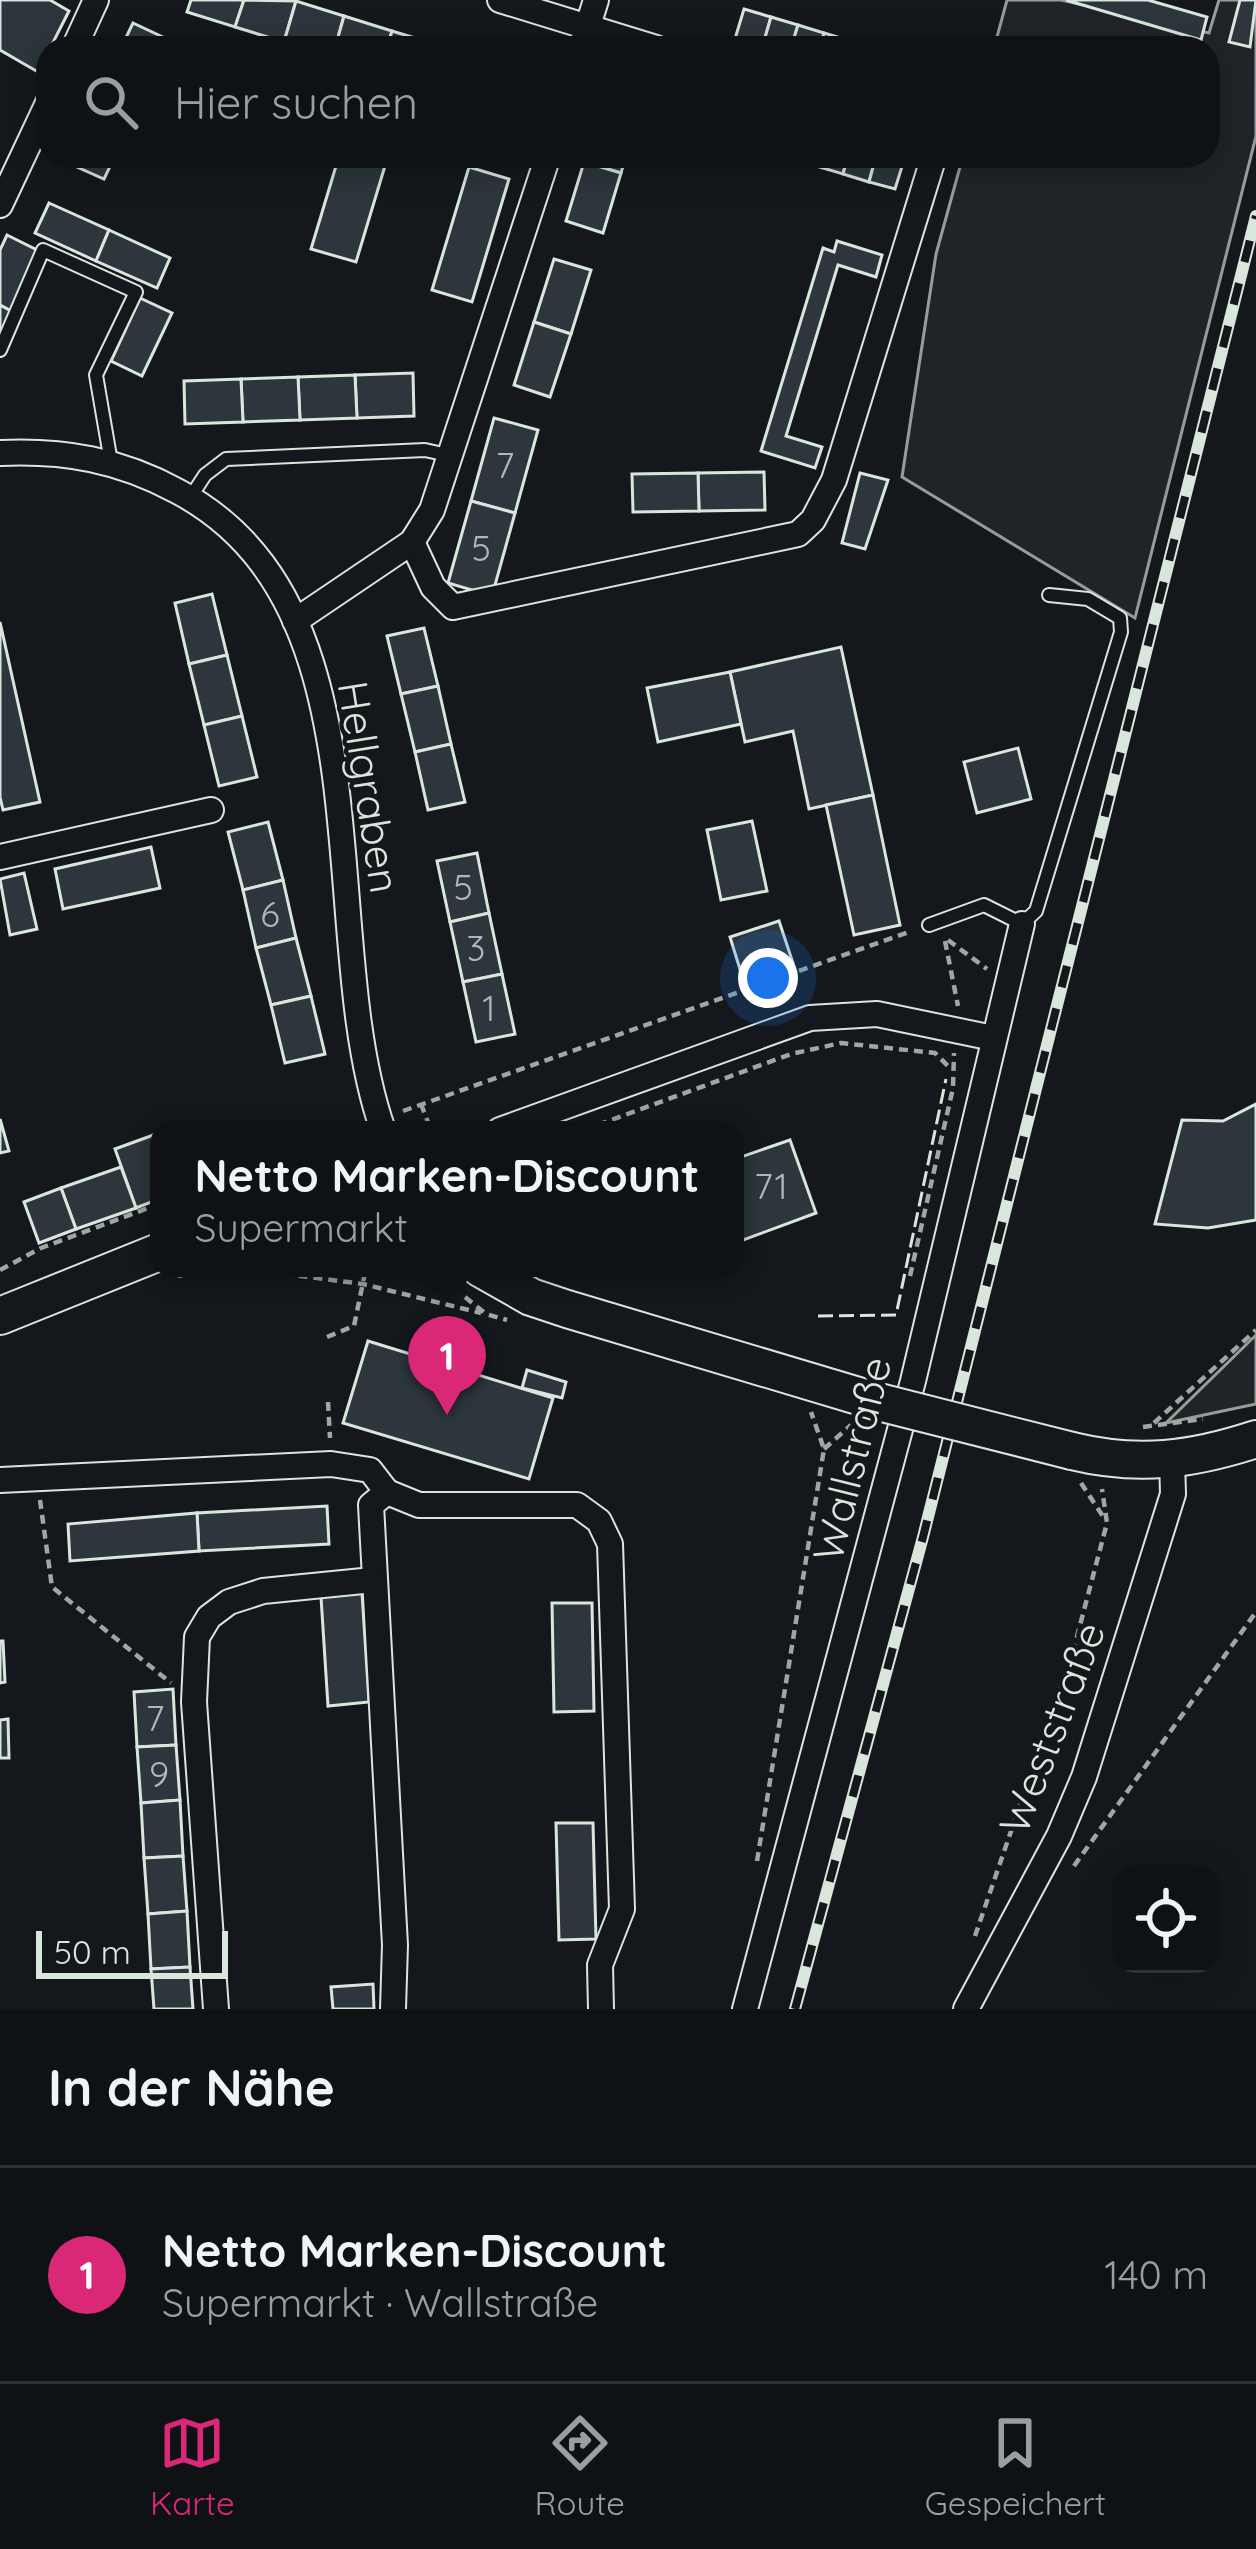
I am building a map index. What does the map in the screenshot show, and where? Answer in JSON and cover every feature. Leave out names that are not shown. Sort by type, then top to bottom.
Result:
[{"type":"main road","points":[[0,1316],[150,1256]]},
{"type":"main road","points":[[487,1282],[867,1409],[1086,1462],[1172,1460],[1256,1439]]},
{"type":"street","points":[[80,36],[96,0]]},
{"type":"street","points":[[500,0],[581,36]]},
{"type":"street","points":[[586,36],[596,0]]},
{"type":"street","points":[[0,205],[36,128]]},
{"type":"street","points":[[295,621],[412,542],[453,456],[544,168]]},
{"type":"street","points":[[412,542],[433,587],[453,607],[798,534],[813,520],[833,480],[930,168]]},
{"type":"street","name":"Hellgraben","points":[[0,453],[63,452],[111,463],[190,498],[256,554],[295,621],[325,726],[364,1032],[381,1121]]},
{"type":"street","points":[[0,857],[212,810]]},
{"type":"street","name":"Wallstraße","points":[[745,2009],[913,1381],[1022,924]]},
{"type":"street","points":[[527,1121],[810,1018],[877,1014],[993,1038]]},
{"type":"street","name":"Weststraße","points":[[965,2009],[1059,1836],[1084,1777],[1174,1489],[1172,1460]]},
{"type":"street","points":[[0,1480],[332,1464],[370,1470],[387,1492],[419,1505],[577,1505],[598,1520],[610,1544],[622,1909],[600,1965],[601,2009]]},
{"type":"street","points":[[387,1492],[370,1505],[395,1945],[393,2009]]},
{"type":"street","points":[[215,2009],[194,1702],[197,1637],[209,1617],[229,1602],[263,1591],[373,1580]]},
{"type":"lane","points":[[0,350],[43,250],[136,292],[96,375],[111,463]]},
{"type":"lane","points":[[190,498],[205,476],[226,459],[425,450],[453,456]]},
{"type":"lane","points":[[928,925],[984,905],[1022,924],[1036,911],[1121,632],[1120,618],[1105,605],[1049,596]]},
{"type":"path","points":[[428,1121],[421,1104],[928,925]]},
{"type":"path","points":[[609,1121],[791,1054],[841,1043],[935,1053],[951,1068],[958,1029],[955,978],[943,936],[1008,977]]},
{"type":"path","points":[[0,1270],[41,1248],[150,1207]]},
{"type":"path","points":[[309,1277],[363,1284],[487,1282]]},
{"type":"path","points":[[327,1337],[354,1326],[364,1277]]},
{"type":"path","points":[[1217,1418],[1148,1426],[1256,1330]]},
{"type":"path","points":[[758,1876],[824,1449],[805,1401]]},
{"type":"path","points":[[328,1402],[332,1464]]},
{"type":"path","points":[[824,1449],[867,1409]]},
{"type":"path","points":[[971,1951],[1074,1648],[1107,1523],[1101,1484],[1086,1462]]},
{"type":"path","points":[[1086,1462],[1107,1523]]},
{"type":"path","points":[[37,1478],[52,1586],[194,1702]]},
{"type":"path","points":[[1065,1878],[1256,1612]]},
{"type":"shaded area","points":[[1007,0],[1061,0],[1209,33],[1219,0],[1256,0],[1256,136],[1135,618],[902,477],[936,254],[960,168],[1220,168],[1220,36],[997,36]]},
{"type":"shaded area","points":[[1256,1335],[1256,1404],[1166,1423]]},
{"type":"building","points":[[0,0],[50,0],[69,11],[56,36],[36,36],[36,71],[0,50]]},
{"type":"building","points":[[191,0],[244,0],[235,27],[187,12]]},
{"type":"building","points":[[244,0],[296,1],[286,36],[264,36],[235,27]]},
{"type":"building","points":[[1066,0],[1148,0],[1207,17],[1202,36],[1188,36]]},
{"type":"building","points":[[1240,0],[1256,0],[1250,47],[1229,42]]},
{"type":"building","points":[[296,1],[344,16],[338,36],[286,36]]},
{"type":"building","points":[[744,9],[771,17],[765,36],[736,36]]},
{"type":"building","points":[[344,16],[392,31],[391,36],[338,36]]},
{"type":"building","points":[[771,17],[798,25],[795,36],[765,36]]},
{"type":"building","points":[[133,23],[161,36],[127,36]]},
{"type":"building","points":[[798,25],[824,33],[823,36],[795,36]]},
{"type":"building","points":[[79,168],[109,168],[104,179]]},
{"type":"building","points":[[335,168],[384,168],[356,262],[311,249]]},
{"type":"building","points":[[469,168],[509,179],[472,302],[432,290]]},
{"type":"building","points":[[582,168],[621,173],[603,233],[566,221]]},
{"type":"building","points":[[845,168],[873,168],[869,182],[843,174]]},
{"type":"building","points":[[873,168],[902,168],[895,189],[869,182]]},
{"type":"building","points":[[49,203],[109,230],[96,261],[35,233]]},
{"type":"building","points":[[109,230],[170,258],[157,288],[96,261]]},
{"type":"building","points":[[7,235],[39,251],[11,311],[0,305],[0,250]]},
{"type":"building","points":[[837,241],[882,255],[876,277],[838,265],[786,436],[822,447],[815,468],[761,451],[823,248],[834,252]]},
{"type":"building","points":[[554,259],[591,270],[571,334],[534,322]]},
{"type":"building","points":[[140,298],[172,313],[142,376],[111,361]]},
{"type":"building","points":[[0,305],[11,311],[0,335]]},
{"type":"building","points":[[534,322],[571,334],[550,397],[514,385]]},
{"type":"building","points":[[413,373],[414,416],[357,418],[355,375]]},
{"type":"building","points":[[355,375],[357,418],[300,420],[298,377]]},
{"type":"building","points":[[298,377],[300,420],[243,422],[241,379]]},
{"type":"building","points":[[241,379],[243,422],[185,424],[184,381]]},
{"type":"building","points":[[494,418],[538,430],[515,513],[471,501]]},
{"type":"building","points":[[764,472],[765,510],[699,511],[698,473]]},
{"type":"building","points":[[698,473],[699,511],[633,512],[632,474]]},
{"type":"building","points":[[860,473],[888,480],[865,549],[842,543]]},
{"type":"building","points":[[471,501],[515,513],[492,596],[448,583]]},
{"type":"building","points":[[212,594],[227,655],[189,664],[175,603]]},
{"type":"building","points":[[0,622],[40,802],[3,810],[0,797]]},
{"type":"building","points":[[424,628],[438,686],[401,694],[387,636]]},
{"type":"building","points":[[841,647],[873,795],[809,809],[793,731],[745,742],[730,672]]},
{"type":"building","points":[[227,655],[242,716],[204,725],[189,664]]},
{"type":"building","points":[[730,672],[741,724],[658,742],[647,688]]},
{"type":"building","points":[[438,686],[451,744],[415,752],[401,694]]},
{"type":"building","points":[[242,716],[257,777],[219,786],[204,725]]},
{"type":"building","points":[[451,744],[465,802],[428,810],[415,752]]},
{"type":"building","points":[[1018,748],[1031,799],[977,813],[964,762]]},
{"type":"building","points":[[873,795],[900,925],[854,935],[826,805]]},
{"type":"building","points":[[752,821],[767,891],[721,900],[707,830]]},
{"type":"building","points":[[268,822],[283,880],[243,890],[228,832]]},
{"type":"building","points":[[151,847],[160,888],[63,909],[55,869]]},
{"type":"building","points":[[477,853],[489,913],[450,922],[437,861]]},
{"type":"building","points":[[24,873],[37,929],[10,935],[0,879]]},
{"type":"building","points":[[283,880],[296,938],[256,948],[243,890]]},
{"type":"building","points":[[489,913],[502,974],[463,982],[450,922]]},
{"type":"building","points":[[779,921],[793,963],[743,979],[730,937]]},
{"type":"building","points":[[296,938],[311,996],[271,1005],[256,948]]},
{"type":"building","points":[[502,974],[515,1034],[476,1042],[463,982]]},
{"type":"building","points":[[311,996],[325,1054],[285,1063],[271,1005]]},
{"type":"building","points":[[1256,1104],[1256,1220],[1208,1228],[1155,1224],[1182,1120],[1223,1121]]},
{"type":"building","points":[[0,1119],[9,1151],[0,1153]]},
{"type":"building","points":[[150,1136],[150,1203],[136,1208],[115,1149]]},
{"type":"building","points":[[790,1140],[816,1213],[744,1240],[744,1156]]},
{"type":"building","points":[[121,1167],[136,1208],[76,1229],[61,1188]]},
{"type":"building","points":[[61,1188],[76,1229],[39,1243],[24,1202]]},
{"type":"building","points":[[368,1341],[553,1398],[529,1479],[343,1423]]},
{"type":"building","points":[[527,1370],[566,1382],[562,1398],[522,1388]]},
{"type":"building","points":[[327,1506],[329,1544],[199,1551],[197,1513]]},
{"type":"building","points":[[197,1513],[199,1551],[70,1561],[68,1524]]},
{"type":"building","points":[[362,1593],[369,1702],[328,1706],[321,1597]]},
{"type":"building","points":[[552,1603],[592,1603],[594,1711],[554,1712]]},
{"type":"building","points":[[0,1641],[5,1682],[0,1683]]},
{"type":"building","points":[[173,1689],[176,1745],[137,1747],[134,1692]]},
{"type":"building","points":[[8,1719],[9,1758],[0,1758],[0,1720]]},
{"type":"building","points":[[176,1745],[180,1800],[141,1803],[137,1747]]},
{"type":"building","points":[[180,1800],[183,1856],[144,1858],[141,1803]]},
{"type":"building","points":[[556,1823],[593,1823],[596,1939],[559,1940]]},
{"type":"building","points":[[183,1856],[187,1911],[148,1914],[144,1858]]},
{"type":"building","points":[[187,1911],[190,1967],[151,1969],[148,1914]]},
{"type":"building","points":[[190,1967],[193,2009],[154,2009],[151,1969]]},
{"type":"building","points":[[373,1984],[374,2009],[333,2009],[331,1987]]},
{"type":"railway","points":[[795,2009],[923,1537],[1256,216]]},
{"type":"fence","points":[[818,1316],[896,1315],[946,1079]]},
{"type":"place","name":"Netto Marken-Discount","points":[[447,1415]]}]
